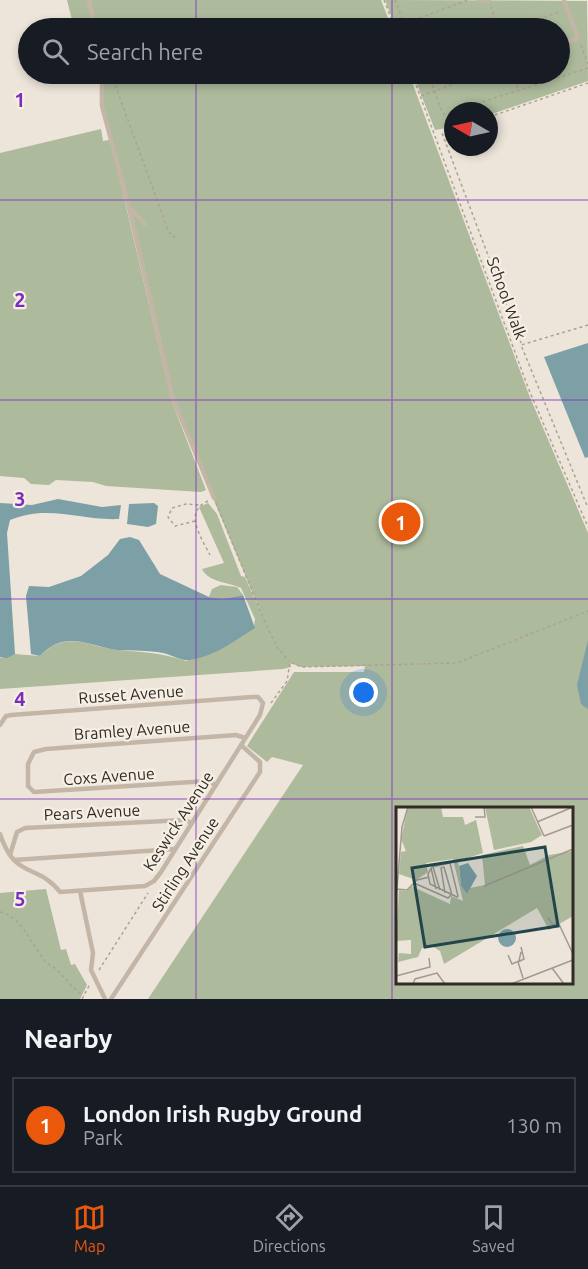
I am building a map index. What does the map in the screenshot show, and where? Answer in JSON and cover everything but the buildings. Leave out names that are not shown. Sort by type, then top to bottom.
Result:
[{"type":"lane","points":[[89,0],[93,18]]},
{"type":"lane","points":[[478,0],[489,0]]},
{"type":"lane","points":[[564,0],[578,38],[570,41]]},
{"type":"lane","points":[[102,84],[102,106],[129,207],[174,403],[214,498]]},
{"type":"lane","points":[[129,207],[145,224]]},
{"type":"lane","name":"Russet Avenue","points":[[0,725],[2,719],[11,715],[252,697],[262,699]]},
{"type":"lane","name":"Keswick Avenue","points":[[0,834],[14,861],[22,868],[49,879],[60,891],[145,886],[154,881],[260,715],[263,708],[262,699]]},
{"type":"lane","name":"Bramley Avenue","points":[[28,764],[34,752],[46,748],[226,735],[245,738]]},
{"type":"lane","name":"Stirling Avenue","points":[[111,999],[260,772],[261,762],[241,745]]},
{"type":"lane","name":"Coxs Avenue","points":[[28,764],[28,786],[34,792],[208,782],[216,785]]},
{"type":"lane","name":"Pears Avenue","points":[[10,855],[17,832],[25,828],[185,820],[192,823]]},
{"type":"lane","points":[[14,861],[175,849]]},
{"type":"lane","points":[[80,891],[93,953],[91,970],[105,999]]},
{"type":"path","points":[[384,0],[391,18]]},
{"type":"path","points":[[395,0],[402,18]]},
{"type":"path","points":[[420,18],[468,0]]},
{"type":"path","points":[[489,0],[495,18]]},
{"type":"path","points":[[543,18],[567,9]]},
{"type":"path","points":[[578,38],[588,64]]},
{"type":"path","points":[[570,74],[588,68]]},
{"type":"path","points":[[498,114],[588,83]]},
{"type":"path","points":[[115,84],[168,230],[172,236],[179,238]]},
{"type":"path","name":"School Walk","points":[[416,84],[530,390],[588,527]]},
{"type":"path","points":[[432,84],[444,114]]},
{"type":"path","points":[[420,96],[454,84]]},
{"type":"path","points":[[516,84],[518,91]]},
{"type":"path","points":[[482,102],[539,84]]},
{"type":"path","points":[[451,156],[521,345],[588,508]]},
{"type":"path","points":[[521,345],[588,326]]},
{"type":"path","points":[[210,555],[195,520],[195,511],[200,505],[214,498],[277,647],[290,662],[301,667],[457,663],[588,612]]},
{"type":"path","points":[[195,520],[175,526],[168,517],[172,508],[186,504],[200,505]]},
{"type":"path","points":[[260,715],[276,698],[287,681],[290,662]]},
{"type":"path","points":[[82,999],[149,891]]},
{"type":"path","points":[[0,912],[6,913],[15,922],[45,961],[55,967],[71,987],[84,996]]},
{"type":"green space","points":[[67,0],[87,0],[92,18],[72,18]]},
{"type":"green space","points":[[89,0],[381,0],[388,18],[93,18]]},
{"type":"green space","points":[[385,0],[587,1],[588,81],[498,112],[498,102],[444,102],[444,128],[435,130],[417,84],[570,84],[570,18],[392,18]]},
{"type":"green space","points":[[102,84],[413,84],[529,395],[588,533],[588,999],[148,999],[303,765],[272,757],[267,762],[247,746],[294,672],[364,672],[365,666],[301,667],[290,663],[291,667],[283,669],[0,689],[0,658],[15,654],[40,656],[59,643],[78,642],[186,661],[254,627],[255,619],[241,588],[214,580],[202,569],[224,563],[199,507],[208,503],[217,514],[241,576],[245,577],[264,620],[176,410],[102,106]]},
{"type":"green space","points":[[101,129],[103,141],[109,140],[115,159],[171,399],[206,490],[201,492],[106,486],[93,482],[56,480],[49,485],[31,484],[24,478],[0,476],[0,153]]},
{"type":"green space","points":[[221,585],[237,587],[243,595],[223,599],[209,597],[212,589]]},
{"type":"green space","points":[[46,889],[61,950],[66,949],[71,965],[75,964],[87,985],[80,999],[0,999],[0,893]]},
{"type":"water","points":[[588,343],[588,457],[585,458],[544,357]]},
{"type":"water","points":[[58,499],[102,507],[121,505],[119,519],[39,513],[10,520],[7,533],[15,654],[7,658],[0,657],[0,503],[32,505]]},
{"type":"water","points":[[154,503],[158,506],[156,524],[148,527],[127,524],[129,504]]},
{"type":"water","points":[[130,537],[139,540],[160,574],[209,597],[223,599],[243,595],[255,628],[207,656],[189,660],[157,652],[117,650],[77,641],[58,643],[40,656],[31,654],[26,596],[29,586],[49,587],[81,576],[108,555],[120,539]]},
{"type":"water","points":[[588,640],[588,709],[581,704],[577,685]]},
{"type":"place","name":"London Irish Rugby Ground","points":[[401,522]]}]
